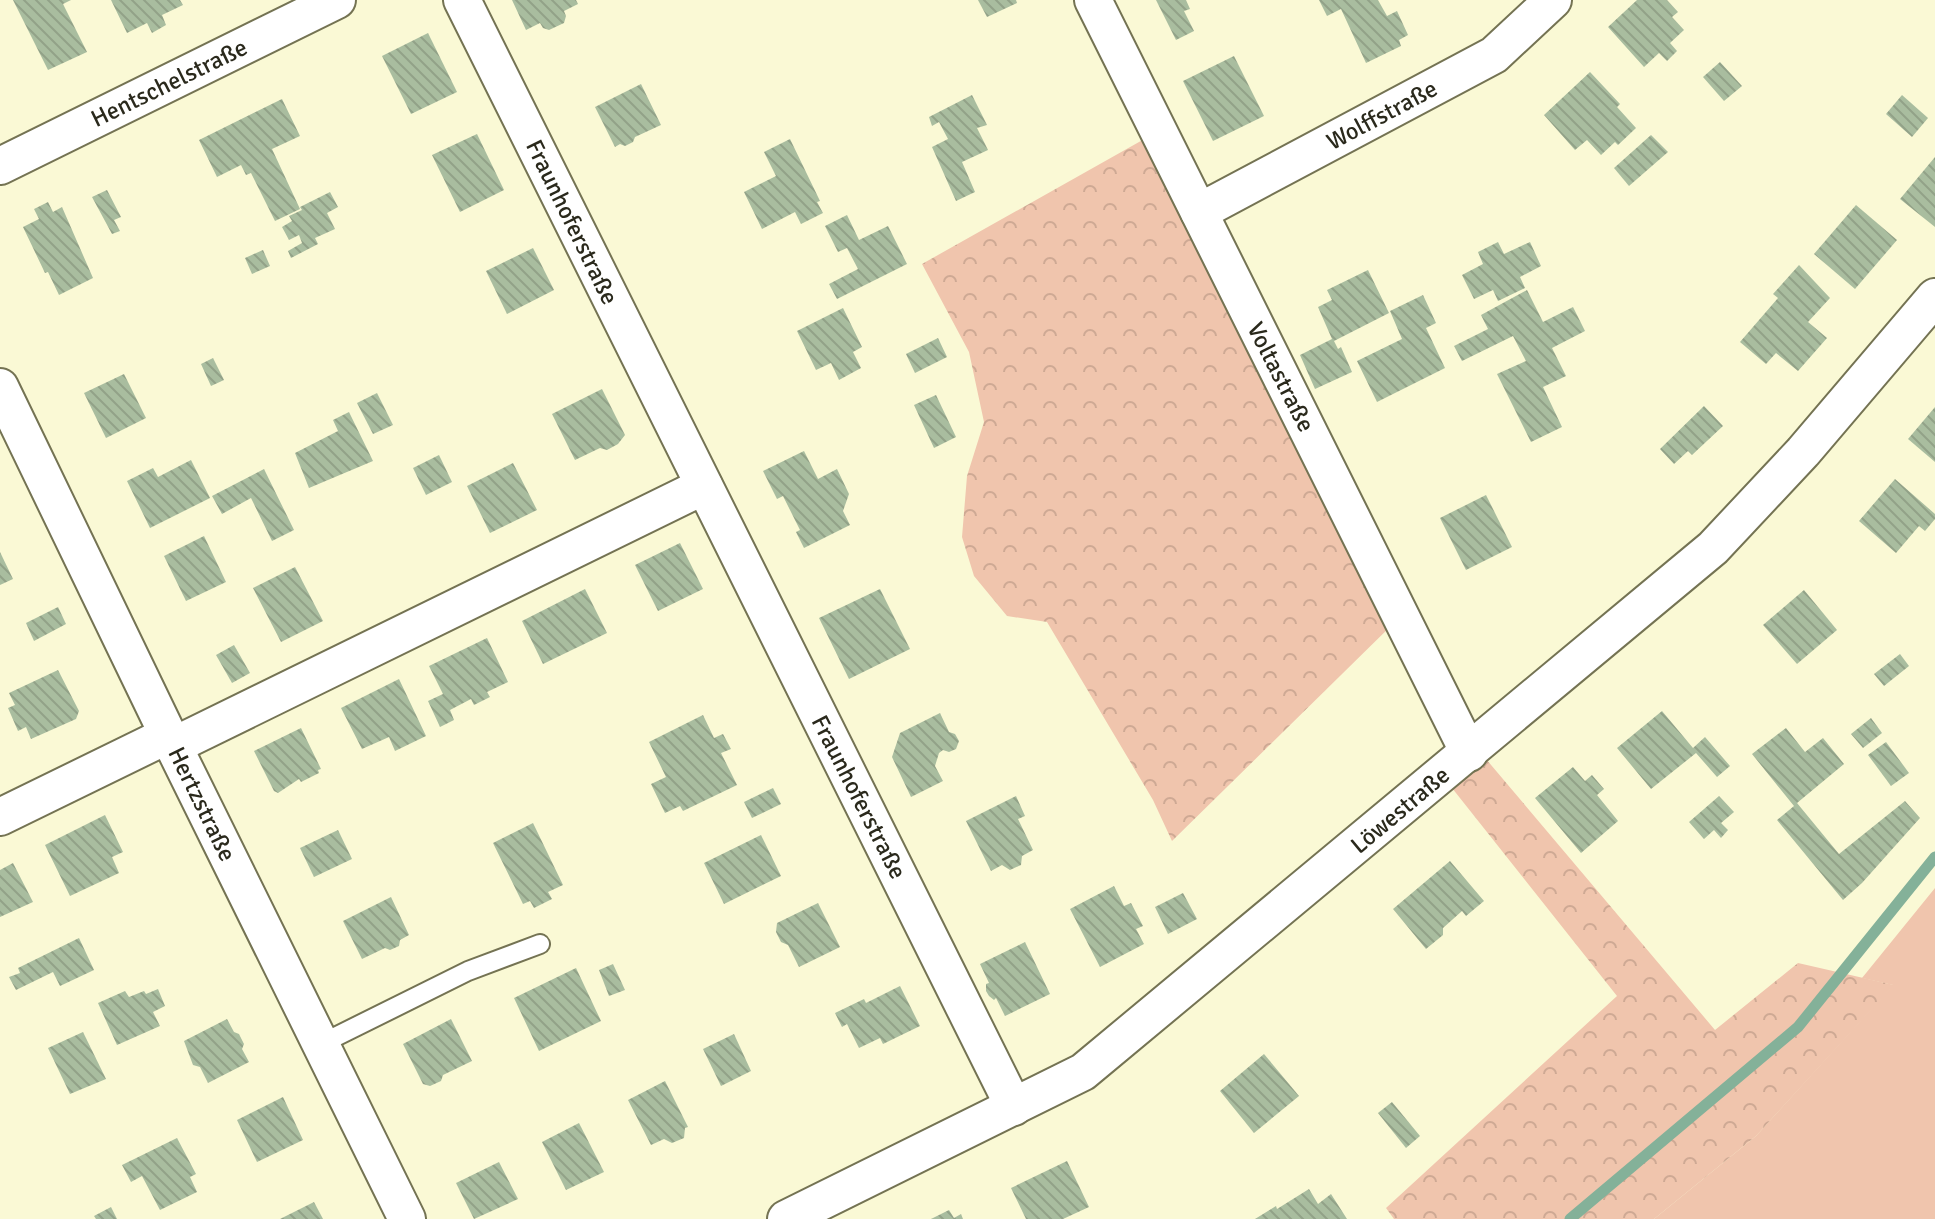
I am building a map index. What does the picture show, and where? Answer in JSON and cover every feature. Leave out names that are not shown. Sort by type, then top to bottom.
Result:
[{"type":"street","name":"Hentschelstraße","points":[[0,166],[337,0]]},
{"type":"street","name":"Fraunhoferstraße","points":[[462,0],[1014,1107]]},
{"type":"street","name":"Voltastraße","points":[[1093,0],[1469,753]]},
{"type":"street","name":"Wolffstraße","points":[[1199,212],[1494,55],[1553,0]]},
{"type":"street","name":"Löwestraße","points":[[786,1219],[1083,1072],[1713,548],[1803,452],[1935,297]]},
{"type":"street","name":"Hertzstraße","points":[[0,387],[170,740],[407,1219]]},
{"type":"street","points":[[0,817],[170,740],[704,486]]},
{"type":"lane","points":[[321,1044],[468,971],[540,944]]},
{"type":"green space","points":[[1155,133],[1397,620],[1172,841],[1153,800],[1047,622],[1007,616],[974,576],[962,537],[967,476],[984,422],[969,352],[922,264]]},
{"type":"green space","points":[[1486,759],[1715,1030],[1798,963],[1894,985],[1756,1136],[1654,1219],[1394,1219],[1386,1208],[1617,996],[1452,788]]},
{"type":"green space","points":[[1935,888],[1935,1219],[1654,1219],[1756,1136],[1893,985],[1862,978]]},
{"type":"building","points":[[13,0],[71,0],[63,4],[87,52],[48,70]]},
{"type":"building","points":[[111,0],[180,0],[183,5],[162,15],[166,25],[152,33],[147,23],[127,33]]},
{"type":"building","points":[[512,0],[576,0],[578,4],[564,11],[564,23],[549,30],[540,23],[526,30]]},
{"type":"building","points":[[978,0],[1016,0],[1017,3],[987,17]]},
{"type":"building","points":[[1156,0],[1186,0],[1190,9],[1184,11],[1194,31],[1176,40]]},
{"type":"building","points":[[1319,0],[1378,0],[1387,16],[1397,11],[1408,35],[1399,40],[1401,46],[1366,63],[1341,9],[1327,16]]},
{"type":"building","points":[[1637,0],[1667,0],[1678,12],[1672,17],[1684,30],[1670,43],[1677,51],[1667,61],[1659,53],[1644,67],[1608,27]]},
{"type":"building","points":[[428,33],[457,92],[411,114],[382,56]]},
{"type":"building","points":[[1234,56],[1264,116],[1213,141],[1183,81]]},
{"type":"building","points":[[1720,62],[1742,86],[1724,101],[1703,77]]},
{"type":"building","points":[[1590,72],[1620,104],[1617,107],[1636,128],[1618,145],[1615,142],[1601,155],[1587,140],[1575,150],[1544,115]]},
{"type":"building","points":[[641,84],[661,125],[635,137],[625,146],[620,144],[615,147],[595,107]]},
{"type":"building","points":[[972,95],[987,125],[977,128],[988,150],[962,162],[975,192],[956,201],[932,147],[948,139],[939,122],[932,126],[929,117]]},
{"type":"building","points":[[1902,95],[1928,118],[1912,137],[1886,114]]},
{"type":"building","points":[[282,99],[300,136],[272,149],[300,209],[275,221],[251,173],[246,175],[241,165],[217,177],[199,140]]},
{"type":"building","points":[[477,134],[504,190],[460,212],[432,155]]},
{"type":"building","points":[[1651,135],[1668,152],[1629,186],[1614,168]]},
{"type":"building","points":[[790,139],[823,213],[801,224],[795,212],[762,229],[744,192],[776,176],[764,152]]},
{"type":"building","points":[[1935,157],[1935,227],[1900,199]]},
{"type":"building","points":[[107,190],[121,217],[114,220],[120,231],[112,234],[92,197]]},
{"type":"building","points":[[330,192],[338,207],[327,213],[335,229],[315,238],[318,244],[291,258],[288,251],[302,243],[299,235],[289,240],[282,227],[292,221],[289,216],[302,210],[300,207]]},
{"type":"building","points":[[48,202],[53,212],[62,207],[93,278],[59,295],[23,227],[39,219],[34,209]]},
{"type":"building","points":[[1856,205],[1897,240],[1855,289],[1814,254]]},
{"type":"building","points":[[847,215],[859,240],[888,226],[907,264],[837,299],[829,284],[858,269],[847,248],[838,252],[825,226]]},
{"type":"building","points":[[1498,242],[1504,254],[1530,242],[1541,266],[1520,277],[1525,288],[1498,301],[1493,290],[1474,299],[1462,275],[1483,264],[1478,252]]},
{"type":"building","points":[[533,248],[554,290],[507,314],[486,271]]},
{"type":"building","points":[[263,250],[270,266],[252,274],[245,258]]},
{"type":"building","points":[[1799,265],[1830,298],[1808,322],[1827,338],[1798,371],[1776,353],[1766,364],[1740,342],[1778,298],[1773,294]]},
{"type":"building","points":[[1368,270],[1389,313],[1334,341],[1338,349],[1341,347],[1352,372],[1315,389],[1300,355],[1332,339],[1318,307],[1332,300],[1327,290]]},
{"type":"building","points":[[1527,290],[1543,322],[1573,307],[1585,331],[1552,348],[1566,376],[1543,387],[1562,427],[1531,442],[1497,374],[1526,361],[1513,336],[1462,361],[1454,346],[1488,329],[1481,315]]},
{"type":"building","points":[[1423,295],[1436,323],[1426,328],[1445,368],[1377,402],[1357,361],[1402,339],[1390,311]]},
{"type":"building","points":[[843,308],[862,347],[853,352],[861,368],[839,380],[831,363],[816,370],[797,331]]},
{"type":"building","points":[[938,338],[947,357],[915,373],[906,354]]},
{"type":"building","points":[[213,358],[224,380],[211,386],[201,364]]},
{"type":"building","points":[[124,374],[146,418],[106,438],[84,393]]},
{"type":"building","points":[[602,389],[625,435],[618,444],[607,450],[600,448],[575,460],[552,414]]},
{"type":"building","points":[[377,393],[393,425],[373,434],[357,403]]},
{"type":"building","points":[[936,395],[956,437],[934,448],[914,405]]},
{"type":"building","points":[[1704,406],[1723,426],[1692,455],[1688,451],[1674,464],[1660,449]]},
{"type":"building","points":[[1935,407],[1935,462],[1908,439]]},
{"type":"building","points":[[349,412],[373,461],[309,488],[295,453],[338,431],[333,420]]},
{"type":"building","points":[[804,451],[818,479],[837,469],[849,494],[843,511],[850,525],[804,548],[796,532],[800,530],[783,496],[777,499],[763,471]]},
{"type":"building","points":[[439,455],[452,482],[426,495],[413,468]]},
{"type":"building","points":[[191,460],[210,498],[150,528],[127,481],[153,468],[158,477]]},
{"type":"building","points":[[513,463],[537,510],[490,533],[467,486]]},
{"type":"building","points":[[264,469],[294,530],[272,541],[251,498],[222,514],[212,496]]},
{"type":"building","points":[[1895,479],[1935,514],[1935,519],[1925,531],[1919,526],[1896,553],[1859,521]]},
{"type":"building","points":[[1486,495],[1512,547],[1466,570],[1440,518]]},
{"type":"building","points":[[204,536],[226,582],[186,601],[164,556]]},
{"type":"building","points":[[680,543],[703,589],[658,611],[635,565]]},
{"type":"building","points":[[0,552],[13,579],[0,585]]},
{"type":"building","points":[[295,567],[323,621],[281,642],[253,588]]},
{"type":"building","points":[[585,589],[607,633],[543,664],[522,621]]},
{"type":"building","points":[[880,589],[910,649],[849,679],[819,618]]},
{"type":"building","points":[[1804,590],[1837,630],[1797,664],[1763,625]]},
{"type":"building","points":[[58,607],[66,624],[34,641],[26,623]]},
{"type":"building","points":[[487,638],[508,682],[487,692],[490,697],[474,705],[471,699],[450,710],[454,720],[440,727],[428,701],[443,694],[429,666]]},
{"type":"building","points":[[234,645],[250,673],[232,683],[216,655]]},
{"type":"building","points":[[1900,654],[1909,666],[1884,686],[1874,674]]},
{"type":"building","points":[[58,670],[79,711],[76,719],[31,739],[26,727],[18,731],[8,708],[15,705],[9,693]]},
{"type":"building","points":[[399,679],[426,736],[395,751],[389,737],[362,749],[341,708]]},
{"type":"building","points":[[1662,711],[1693,748],[1705,737],[1730,766],[1717,777],[1696,753],[1651,789],[1617,748]]},
{"type":"building","points":[[940,713],[949,732],[955,734],[959,741],[956,749],[939,753],[935,766],[943,781],[911,797],[892,757],[900,733]]},
{"type":"building","points":[[703,715],[714,738],[723,734],[731,749],[721,753],[737,785],[683,811],[680,806],[665,813],[651,784],[666,777],[649,742]]},
{"type":"building","points":[[1871,718],[1882,733],[1863,748],[1851,734]]},
{"type":"building","points":[[301,728],[321,769],[319,773],[301,782],[299,779],[278,793],[274,791],[254,751]]},
{"type":"building","points":[[1786,728],[1805,752],[1823,738],[1844,764],[1797,803],[1839,854],[1905,801],[1920,818],[1843,900],[1777,820],[1794,806],[1752,754]]},
{"type":"building","points":[[1886,742],[1909,773],[1891,786],[1868,755]]},
{"type":"building","points":[[1573,767],[1585,781],[1592,775],[1604,789],[1597,795],[1618,821],[1581,853],[1535,798]]},
{"type":"building","points":[[773,788],[781,804],[752,818],[744,802]]},
{"type":"building","points":[[1016,796],[1025,816],[1018,819],[1033,850],[1022,856],[1021,865],[1010,870],[1002,865],[991,871],[966,821]]},
{"type":"building","points":[[1719,796],[1734,812],[1721,823],[1728,830],[1721,838],[1714,830],[1704,839],[1689,822]]},
{"type":"building","points":[[105,815],[123,852],[112,857],[119,873],[70,896],[45,845]]},
{"type":"building","points":[[533,823],[563,885],[548,892],[552,899],[534,908],[530,901],[523,904],[493,843]]},
{"type":"building","points":[[338,830],[352,859],[314,877],[300,848]]},
{"type":"building","points":[[761,835],[781,876],[724,904],[704,863]]},
{"type":"building","points":[[1450,861],[1484,901],[1466,916],[1462,911],[1443,928],[1443,935],[1426,949],[1393,909]]},
{"type":"building","points":[[13,863],[33,902],[0,917],[0,870]]},
{"type":"building","points":[[1114,886],[1124,906],[1131,903],[1143,926],[1136,929],[1144,944],[1100,967],[1070,909]]},
{"type":"building","points":[[1183,893],[1197,919],[1168,934],[1155,907]]},
{"type":"building","points":[[391,897],[409,935],[400,940],[399,946],[390,950],[385,948],[362,959],[343,921]]},
{"type":"building","points":[[818,903],[840,947],[799,967],[788,945],[781,942],[776,932],[777,923]]},
{"type":"building","points":[[79,938],[94,970],[60,986],[53,972],[16,990],[9,977],[20,973],[18,968]]},
{"type":"building","points":[[1025,942],[1050,994],[1005,1016],[996,998],[994,1000],[986,991],[986,984],[989,983],[980,964]]},
{"type":"building","points":[[613,964],[625,990],[609,996],[599,970]]},
{"type":"building","points":[[576,968],[601,1021],[539,1051],[514,998]]},
{"type":"building","points":[[900,986],[920,1026],[883,1044],[880,1038],[859,1048],[847,1024],[842,1027],[835,1013],[864,999],[866,1003]]},
{"type":"building","points":[[158,989],[165,1006],[153,1012],[160,1026],[117,1045],[98,1003],[125,991],[129,997]]},
{"type":"building","points":[[227,1019],[234,1032],[239,1034],[249,1062],[208,1083],[200,1067],[193,1065],[184,1041]]},
{"type":"building","points":[[451,1019],[472,1061],[443,1075],[441,1081],[430,1086],[423,1084],[403,1044]]},
{"type":"building","points":[[83,1032],[106,1079],[70,1094],[48,1048]]},
{"type":"building","points":[[734,1034],[751,1071],[721,1086],[703,1049]]},
{"type":"building","points":[[1264,1054],[1299,1096],[1254,1133],[1220,1091]]},
{"type":"building","points":[[665,1081],[688,1127],[685,1128],[684,1138],[672,1143],[664,1139],[651,1145],[628,1100]]},
{"type":"building","points":[[283,1097],[303,1140],[257,1162],[237,1120]]},
{"type":"building","points":[[1392,1102],[1420,1136],[1406,1148],[1378,1113]]},
{"type":"building","points":[[579,1123],[604,1172],[566,1190],[542,1142]]},
{"type":"building","points":[[177,1138],[196,1174],[190,1177],[197,1192],[160,1210],[142,1176],[131,1182],[122,1165]]},
{"type":"building","points":[[1067,1161],[1089,1207],[1063,1219],[1026,1219],[1011,1188]]},
{"type":"building","points":[[499,1162],[518,1199],[474,1219],[456,1183]]},
{"type":"building","points":[[1309,1189],[1318,1204],[1331,1194],[1347,1219],[1255,1219],[1276,1206],[1277,1209]]},
{"type":"building","points":[[314,1202],[323,1219],[280,1219]]},
{"type":"building","points":[[111,1207],[117,1219],[96,1219],[94,1216]]},
{"type":"building","points":[[949,1210],[954,1218],[961,1214],[963,1219],[931,1219]]},
{"type":"waterway","points":[[1570,1219],[1798,1027],[1935,857]]}]
